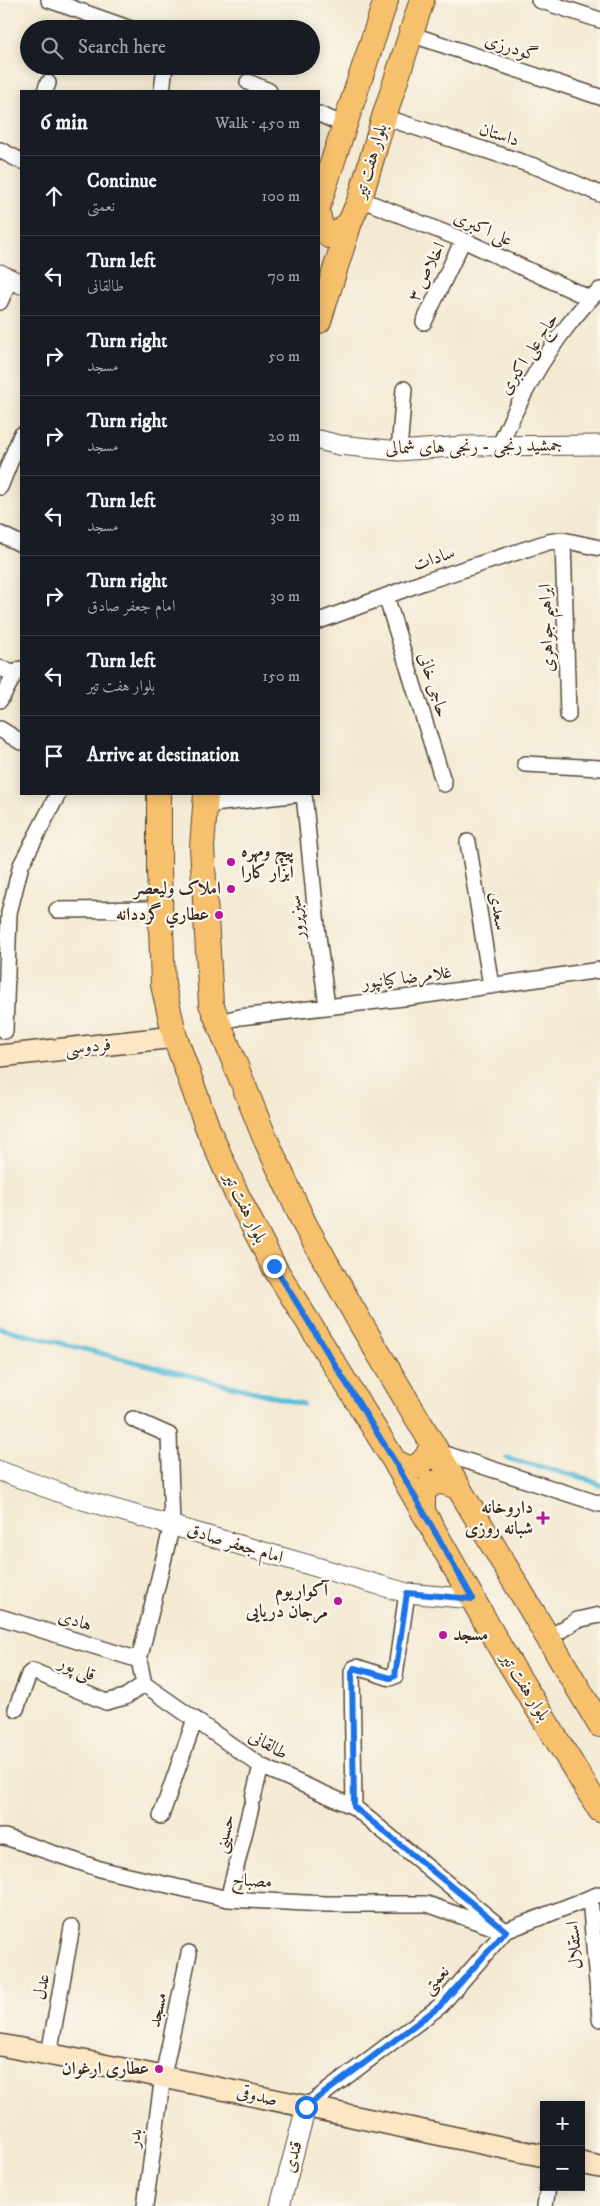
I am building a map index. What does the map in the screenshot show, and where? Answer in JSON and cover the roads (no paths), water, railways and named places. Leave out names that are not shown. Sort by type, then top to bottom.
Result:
[{"type":"main road","name":"بلوار هفت تیر","points":[[320,200],[386,0]]},
{"type":"main road","name":"بلوار هفت تیر","points":[[320,312],[323,287],[360,198],[422,0]]},
{"type":"main road","points":[[320,222],[321,226],[329,236],[337,234],[350,222]]},
{"type":"main road","name":"بلوار هفت تیر","points":[[159,795],[163,985],[175,1037],[208,1129],[241,1203],[274,1266],[395,1462],[473,1599],[600,1810]]},
{"type":"main road","points":[[206,800],[202,848],[212,1004],[264,1136],[305,1225],[600,1725]]},
{"type":"main road","name":"فردوسی","points":[[0,1056],[175,1037]]},
{"type":"main road","points":[[395,1462],[411,1469],[420,1465],[436,1448]]},
{"type":"main road","points":[[422,1509],[423,1493],[432,1484],[444,1482],[459,1488]]},
{"type":"main road","name":"صدوقی","points":[[0,2045],[164,2076],[540,2155]]},
{"type":"main road","points":[[585,2164],[600,2167]]},
{"type":"street","points":[[49,0],[106,20]]},
{"type":"street","points":[[539,0],[600,20]]},
{"type":"street","name":"گودرزی","points":[[410,34],[600,97]]},
{"type":"street","points":[[162,90],[164,75]]},
{"type":"street","points":[[248,82],[267,90]]},
{"type":"street","points":[[320,114],[344,125]]},
{"type":"street","name":"داستان","points":[[384,117],[540,168],[600,194]]},
{"type":"street","points":[[0,150],[20,160]]},
{"type":"street","name":"علی اکبری","points":[[360,198],[595,294]]},
{"type":"street","name":"اخلاص ۳","points":[[424,322],[463,240]]},
{"type":"street","points":[[0,302],[10,279]]},
{"type":"street","name":"حاج علی اکبری","points":[[500,446],[518,402],[551,346],[595,294]]},
{"type":"street","points":[[399,451],[404,389]]},
{"type":"street","points":[[0,486],[20,437]]},
{"type":"street","name":"جمشید رنجی - رنجی های شمالی","points":[[320,440],[339,445],[399,451],[500,446],[600,445]]},
{"type":"street","points":[[0,534],[20,544]]},
{"type":"street","points":[[563,540],[600,548]]},
{"type":"street","name":"سادات","points":[[320,620],[424,582],[539,544],[563,540]]},
{"type":"street","name":"ابراهیم جواهری","points":[[563,540],[568,714]]},
{"type":"street","name":"حاجی خانی","points":[[386,596],[444,784]]},
{"type":"street","points":[[0,668],[18,672],[0,700]]},
{"type":"street","points":[[0,729],[20,741]]},
{"type":"street","points":[[525,764],[600,768]]},
{"type":"street","points":[[5,1031],[9,913],[21,865],[57,795]]},
{"type":"street","points":[[206,800],[284,795]]},
{"type":"street","name":"سبزپرور","points":[[304,795],[327,1006]]},
{"type":"street","name":"سعدی","points":[[468,842],[491,986]]},
{"type":"street","points":[[57,910],[160,909]]},
{"type":"street","name":"غلامرضا کیانپور","points":[[219,1022],[240,1017],[491,986],[600,970]]},
{"type":"street","points":[[133,1419],[169,1435],[172,1525],[139,1660],[144,1684]]},
{"type":"street","points":[[436,1448],[600,1504]]},
{"type":"street","name":"امام جعفر صادق","points":[[0,1471],[69,1496],[407,1593],[473,1599]]},
{"type":"street","points":[[354,1807],[352,1672],[357,1667],[390,1678],[395,1676],[407,1593]]},
{"type":"street","points":[[549,1638],[577,1620],[600,1615]]},
{"type":"street","name":"هادی","points":[[0,1617],[139,1660]]},
{"type":"street","name":"قلی پور","points":[[16,1710],[29,1674],[33,1671],[106,1702],[125,1698],[144,1684]]},
{"type":"street","name":"طالقانی","points":[[144,1684],[261,1766],[354,1807],[506,1931]]},
{"type":"street","points":[[161,1816],[195,1719]]},
{"type":"street","name":"حسینی","points":[[228,1899],[261,1766]]},
{"type":"street","name":"مصباح","points":[[0,1837],[5,1836],[103,1870],[228,1899],[325,1904],[428,1904],[506,1931]]},
{"type":"street","name":"نعمتی","points":[[306,2107],[440,2006],[506,1931],[595,1896]]},
{"type":"street","name":"استقلال","points":[[595,1896],[600,2019]]},
{"type":"street","name":"عدل","points":[[49,2054],[72,1927]]},
{"type":"street","name":"مسجد","points":[[164,2076],[189,1953]]},
{"type":"street","name":"بدر","points":[[145,2206],[164,2076]]},
{"type":"street","name":"قندی","points":[[280,2206],[306,2107]]},
{"type":"street","points":[[545,2206],[547,2191]]},
{"type":"waterway","points":[[0,1328],[303,1404]]},
{"type":"waterway","points":[[507,1458],[584,1478],[600,1485]]},
{"type":"place","name":"پیچ ومهره ابزار کارا","points":[[231,862]]},
{"type":"place","name":"املاک ولیعصر","points":[[231,889]]},
{"type":"place","name":"عطاري گرددانه","points":[[219,915]]},
{"type":"place","name":"داروخانه شبانه روزی","points":[[543,1518]]},
{"type":"place","name":"آکواریوم مرجان دریایی","points":[[338,1601]]},
{"type":"place","name":"مسجد","points":[[443,1635]]},
{"type":"place","name":"عطاری ارغوان","points":[[159,2069]]}]
